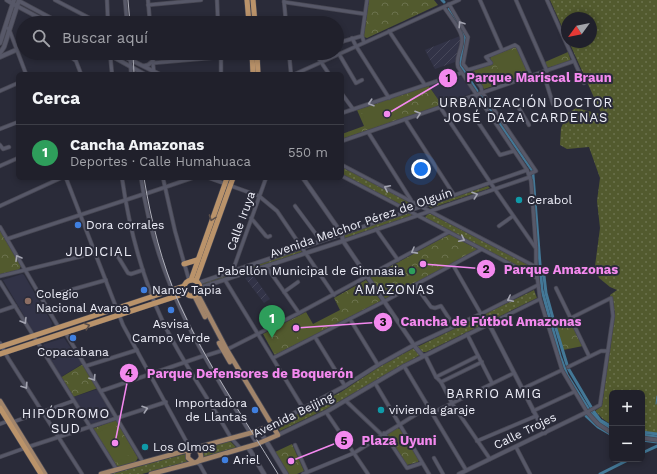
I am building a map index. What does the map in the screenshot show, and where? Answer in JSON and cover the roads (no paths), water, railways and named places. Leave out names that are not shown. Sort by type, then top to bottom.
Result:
[{"type":"highway","points":[[247,0],[248,16]]},
{"type":"highway","points":[[253,0],[254,16]]},
{"type":"highway","points":[[252,72],[254,60]]},
{"type":"highway","points":[[256,60],[258,72]]},
{"type":"highway","points":[[2,353],[186,293],[189,295],[195,286],[227,185],[227,180]]},
{"type":"highway","points":[[195,286],[197,260],[227,185],[231,180]]},
{"type":"highway","points":[[184,264],[197,260]]},
{"type":"highway","points":[[1,346],[172,291],[184,286],[186,282],[195,286]]},
{"type":"highway","points":[[184,286],[186,293]]},
{"type":"highway","points":[[0,408],[27,448],[41,474]]},
{"type":"main road","points":[[0,53],[16,2],[7,0]]},
{"type":"main road","points":[[0,43],[7,28]]},
{"type":"main road","points":[[0,57],[16,52]]},
{"type":"main road","points":[[195,286],[225,350],[277,435]]},
{"type":"main road","points":[[0,401],[10,422]]},
{"type":"main road","name":"Avenida Beijing","points":[[101,474],[260,431],[271,426]]},
{"type":"main road","points":[[260,431],[286,474]]},
{"type":"main road","name":"Avenida Beijing","points":[[150,474],[161,473],[248,447],[277,435]]},
{"type":"main road","points":[[248,447],[264,474]]},
{"type":"main road","points":[[27,448],[45,474]]},
{"type":"main road","points":[[192,449],[197,449],[200,452],[201,457],[196,462],[188,458],[188,453],[192,449]]},
{"type":"street","points":[[55,0],[86,16]]},
{"type":"street","points":[[106,0],[107,16]]},
{"type":"street","points":[[125,0],[126,16]]},
{"type":"street","points":[[148,0],[149,16]]},
{"type":"street","points":[[148,5],[201,0]]},
{"type":"street","points":[[217,0],[218,16]]},
{"type":"street","points":[[364,42],[362,36],[367,0]]},
{"type":"street","points":[[344,52],[459,0]]},
{"type":"street","points":[[480,0],[502,50]]},
{"type":"street","points":[[516,0],[547,71]]},
{"type":"street","points":[[547,0],[584,83]]},
{"type":"street","points":[[285,16],[284,1],[365,14]]},
{"type":"street","points":[[16,2],[38,16]]},
{"type":"street","points":[[16,2],[45,16]]},
{"type":"street","points":[[449,4],[468,37],[463,64],[481,87],[482,92]]},
{"type":"street","points":[[444,7],[462,37],[457,63],[461,73],[530,175],[536,248],[536,267],[540,299],[562,370],[574,392],[588,412],[598,424],[609,431]]},
{"type":"street","points":[[7,28],[16,50]]},
{"type":"street","points":[[390,31],[425,85]]},
{"type":"street","points":[[344,41],[362,36]]},
{"type":"street","points":[[352,38],[389,98]]},
{"type":"street","points":[[468,70],[490,63],[486,57],[517,45],[531,76]]},
{"type":"street","points":[[20,60],[25,72]]},
{"type":"street","points":[[75,60],[80,72]]},
{"type":"street","points":[[111,60],[112,72]]},
{"type":"street","points":[[120,60],[141,72]]},
{"type":"street","points":[[130,60],[131,72]]},
{"type":"street","points":[[132,60],[153,72]]},
{"type":"street","points":[[144,66],[153,62],[172,60]]},
{"type":"street","points":[[221,60],[221,72]]},
{"type":"street","points":[[289,60],[291,72]]},
{"type":"street","points":[[298,72],[326,60]]},
{"type":"street","points":[[343,60],[356,82],[362,80]]},
{"type":"street","points":[[344,140],[574,61]]},
{"type":"street","points":[[153,62],[154,72]]},
{"type":"street","points":[[321,62],[328,72]]},
{"type":"street","points":[[543,72],[553,104]]},
{"type":"street","points":[[344,112],[461,73]]},
{"type":"street","points":[[0,91],[16,84]]},
{"type":"street","name":"Avenida Melchor Pérez de Olguín","points":[[195,286],[225,280],[343,241],[535,172],[536,171],[482,92]]},
{"type":"street","points":[[344,97],[353,109]]},
{"type":"street","points":[[517,105],[529,125]]},
{"type":"street","points":[[440,107],[490,183],[536,248]]},
{"type":"street","points":[[405,119],[454,196]]},
{"type":"street","points":[[476,120],[500,155],[514,151]]},
{"type":"street","points":[[0,129],[16,123]]},
{"type":"street","points":[[368,132],[412,201]]},
{"type":"street","points":[[0,145],[2,149],[9,147]]},
{"type":"street","points":[[0,166],[16,159]]},
{"type":"street","points":[[344,165],[536,267]]},
{"type":"street","name":"Avenida Melchor Pérez de Olguín","points":[[195,286],[233,270],[527,170]]},
{"type":"street","points":[[344,177],[537,278]]},
{"type":"street","points":[[0,206],[57,180]]},
{"type":"street","points":[[67,180],[119,315],[192,449]]},
{"type":"street","points":[[122,180],[125,200],[134,238],[155,304],[185,363],[231,438],[241,449]]},
{"type":"street","points":[[141,180],[157,252],[174,297],[204,356],[257,444]]},
{"type":"street","points":[[163,180],[184,264],[195,286]]},
{"type":"street","points":[[148,193],[186,180]]},
{"type":"street","points":[[213,180],[259,196],[277,211],[334,296]]},
{"type":"street","name":"Calle Iruya","points":[[233,270],[265,180]]},
{"type":"street","points":[[304,180],[342,234],[343,241],[414,346],[424,356],[436,377],[441,382],[452,403],[490,459]]},
{"type":"street","points":[[7,239],[144,194]]},
{"type":"street","points":[[295,206],[321,241]]},
{"type":"street","points":[[499,226],[513,216]]},
{"type":"street","points":[[251,218],[266,236],[270,236]]},
{"type":"street","points":[[0,227],[60,327],[66,333],[143,462]]},
{"type":"street","points":[[376,229],[398,260]]},
{"type":"street","points":[[208,355],[225,350],[334,296],[449,232]]},
{"type":"street","points":[[273,358],[316,337],[482,249]]},
{"type":"street","points":[[0,276],[95,253]]},
{"type":"street","points":[[117,255],[128,273],[131,274],[143,270]]},
{"type":"street","points":[[453,265],[481,314],[489,324],[545,433]]},
{"type":"street","points":[[266,266],[299,313]]},
{"type":"street","points":[[42,298],[106,280]]},
{"type":"street","points":[[225,280],[304,408]]},
{"type":"street","points":[[0,282],[73,402],[117,470]]},
{"type":"street","points":[[284,292],[298,282]]},
{"type":"street","points":[[415,285],[431,307],[435,308],[441,306],[454,326]]},
{"type":"street","name":"Avenida Beijing","points":[[271,426],[345,386],[378,365],[538,285]]},
{"type":"street","points":[[556,288],[589,356]]},
{"type":"street","points":[[568,367],[589,356],[608,350],[613,316],[611,298],[571,318]]},
{"type":"street","name":"Avenida Beijing","points":[[277,435],[326,412],[404,366],[540,299]]},
{"type":"street","points":[[0,311],[15,306]]},
{"type":"street","points":[[350,319],[378,365]]},
{"type":"street","points":[[467,334],[492,383]]},
{"type":"street","points":[[316,337],[345,386]]},
{"type":"street","points":[[1,346],[2,353],[59,437],[82,474]]},
{"type":"street","points":[[86,366],[137,350]]},
{"type":"street","name":"Calle Trojes","points":[[459,474],[600,405],[608,350]]},
{"type":"street","points":[[101,391],[204,356]]},
{"type":"street","points":[[436,377],[478,356]]},
{"type":"street","points":[[441,382],[482,362]]},
{"type":"street","points":[[404,366],[466,470]]},
{"type":"street","points":[[522,390],[562,370]]},
{"type":"street","points":[[432,413],[514,373]]},
{"type":"street","points":[[375,383],[429,474]]},
{"type":"street","points":[[533,411],[574,392]]},
{"type":"street","points":[[346,401],[383,434],[407,468],[422,462]]},
{"type":"street","points":[[0,424],[73,402]]},
{"type":"street","points":[[0,457],[166,402]]},
{"type":"street","points":[[303,474],[354,453],[428,407]]},
{"type":"street","points":[[326,412],[368,474]]},
{"type":"street","points":[[477,441],[536,416]]},
{"type":"street","points":[[645,438],[657,440]]},
{"type":"street","points":[[295,445],[307,472]]},
{"type":"street","points":[[516,447],[530,474]]},
{"type":"street","points":[[434,458],[443,474]]},
{"type":"street","points":[[196,462],[200,465],[205,474]]},
{"type":"waterway","points":[[449,9],[465,36],[465,44],[460,65],[477,91]]},
{"type":"waterway","points":[[481,96],[532,170],[542,290],[560,356],[567,375],[591,413],[602,424],[609,428]]},
{"type":"waterway","points":[[541,274],[544,276],[546,293],[568,368],[594,412],[600,420],[610,426]]},
{"type":"waterway","points":[[656,404],[657,396]]},
{"type":"waterway","points":[[586,416],[598,427],[609,433]]},
{"type":"waterway","points":[[645,432],[657,434]]},
{"type":"waterway","points":[[645,435],[657,437]]},
{"type":"waterway","points":[[645,440],[657,442]]},
{"type":"waterway","points":[[645,452],[657,446]]},
{"type":"waterway","points":[[600,474],[624,462]]},
{"type":"tram line","points":[[128,0],[129,16]]},
{"type":"tram line","points":[[133,60],[134,72]]},
{"type":"tram line","points":[[144,180],[158,242],[167,273],[179,303],[213,369],[278,474]]},
{"type":"place","name":"Parque Mariscal Braun","points":[[387,114]]},
{"type":"place","name":"Cerabol","points":[[519,200]]},
{"type":"place","name":"Dora corrales","points":[[78,225]]},
{"type":"place","name":"Parque Amazonas","points":[[423,264]]},
{"type":"place","name":"Pabellón Municipal de Gimnasia","points":[[412,271]]},
{"type":"place","name":"Nancy Tapia","points":[[144,290]]},
{"type":"place","name":"Colegio Nacional Avaroa","points":[[28,301]]},
{"type":"place","name":"Asvisa Campo Verde","points":[[171,310]]},
{"type":"place","name":"Cancha de Fútbol Amazonas","points":[[296,328]]},
{"type":"place","name":"Copacabana","points":[[73,338]]},
{"type":"place","name":"Cancha Amazonas","points":[[272,338]]},
{"type":"place","name":"Importadora de Llantas","points":[[255,410]]},
{"type":"place","name":"vivienda garaje","points":[[381,410]]},
{"type":"place","name":"Parque Defensores de Boquerón","points":[[115,443]]},
{"type":"place","name":"Los Olmos","points":[[145,447]]},
{"type":"place","name":"Ariel","points":[[225,460]]},
{"type":"place","name":"Plaza Uyuni","points":[[291,461]]},
{"type":"district","name":"URBANIZACIÓN DOCTOR JOSÉ DAZA CARDENAS","points":[[526,110]]},
{"type":"district","name":"JUDICIAL","points":[[99,251]]},
{"type":"district","name":"AMAZONAS","points":[[395,289]]},
{"type":"district","name":"BARRIO AMIG","points":[[494,393]]},
{"type":"district","name":"HIPÓDROMO SUD","points":[[66,420]]}]
